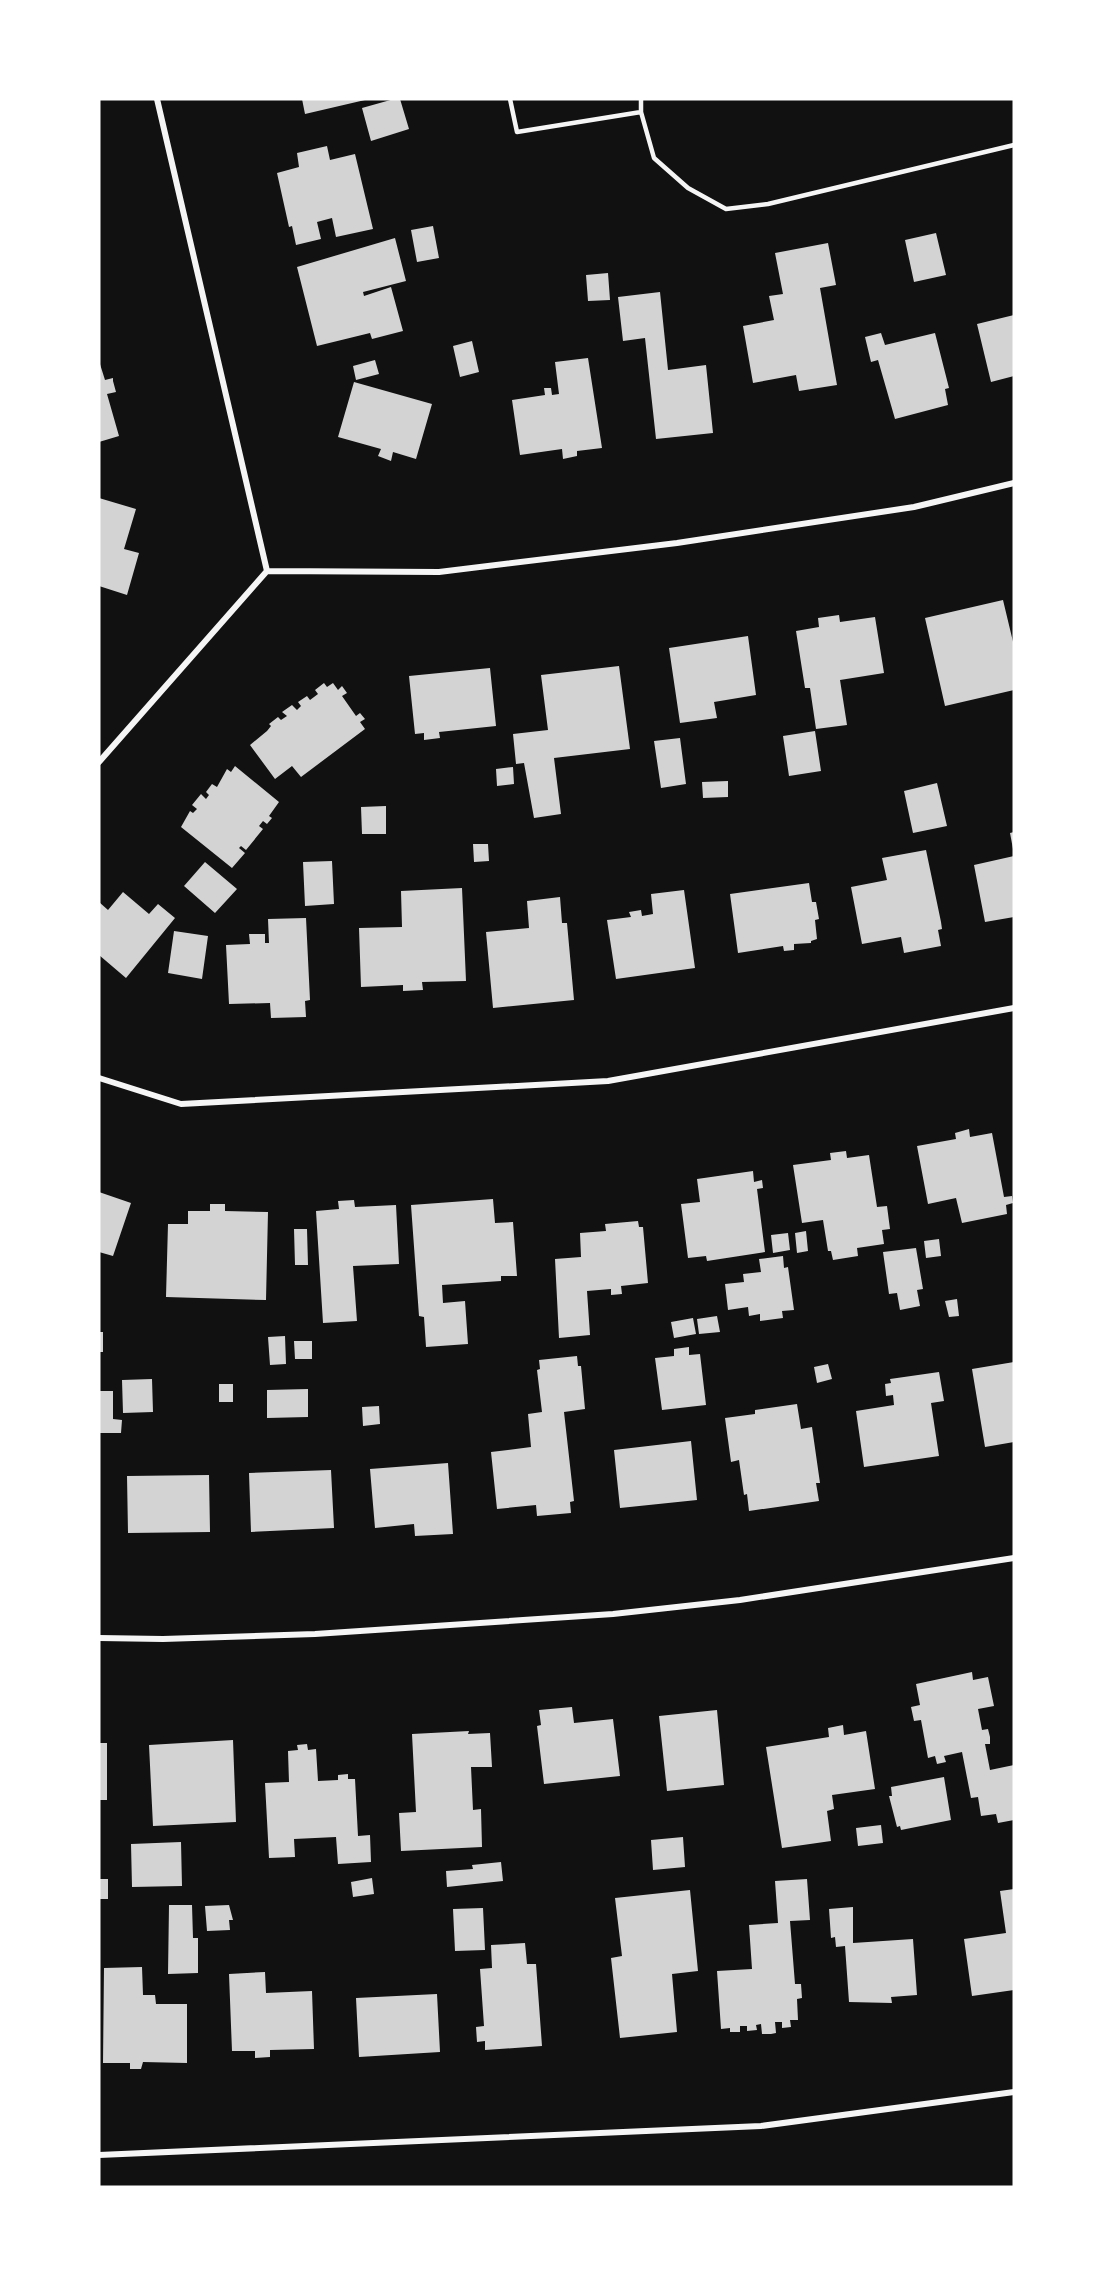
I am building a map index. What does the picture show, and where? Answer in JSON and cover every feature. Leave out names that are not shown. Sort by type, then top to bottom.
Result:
[{"type":"street","points":[[156,99],[267,572]]},
{"type":"street","points":[[99,762],[267,572],[440,572],[677,543],[890,510],[1014,483]]},
{"type":"street","points":[[99,1078],[181,1104],[608,1081],[1014,1008]]},
{"type":"street","points":[[99,1638],[162,1639],[315,1634],[613,1614],[740,1600],[1014,1558]]},
{"type":"street","points":[[99,2155],[761,2126],[1014,2092]]},
{"type":"lane","points":[[510,99],[517,132],[641,112]]},
{"type":"lane","points":[[641,99],[641,112],[654,158],[688,188],[726,209],[768,204],[1014,145]]},
{"type":"building","points":[[302,99],[365,99],[365,100],[305,114]]},
{"type":"building","points":[[400,99],[409,129],[371,141],[362,108]]},
{"type":"building","points":[[327,146],[330,160],[355,154],[373,229],[336,237],[332,218],[317,222],[321,239],[296,245],[292,226],[289,227],[277,173],[299,167],[297,153]]},
{"type":"building","points":[[433,226],[439,258],[417,262],[411,230]]},
{"type":"building","points":[[936,233],[946,275],[914,282],[905,240]]},
{"type":"building","points":[[395,238],[406,281],[363,292],[364,296],[391,287],[403,331],[372,339],[370,333],[317,346],[297,267]]},
{"type":"building","points":[[828,243],[836,285],[820,288],[837,385],[799,391],[796,375],[753,383],[743,326],[774,320],[769,296],[783,294],[775,253]]},
{"type":"building","points":[[608,273],[610,300],[588,301],[586,275]]},
{"type":"building","points":[[660,292],[668,370],[706,365],[713,433],[656,439],[645,338],[623,341],[618,297]]},
{"type":"building","points":[[1014,315],[1014,376],[991,382],[977,324]]},
{"type":"building","points":[[881,333],[885,345],[935,333],[949,388],[945,389],[948,405],[895,419],[878,360],[871,362],[865,337]]},
{"type":"building","points":[[472,341],[479,372],[460,377],[453,346]]},
{"type":"building","points":[[588,358],[602,448],[577,451],[577,456],[563,459],[562,449],[520,455],[512,400],[545,395],[544,388],[551,388],[552,395],[559,394],[555,362]]},
{"type":"building","points":[[375,360],[379,374],[356,380],[353,366]]},
{"type":"building","points":[[99,361],[105,380],[113,378],[116,392],[107,394],[119,436],[99,442]]},
{"type":"building","points":[[354,382],[432,404],[416,459],[393,452],[391,461],[378,456],[381,449],[338,437]]},
{"type":"building","points":[[99,498],[136,509],[124,549],[139,553],[127,595],[99,586]]},
{"type":"building","points":[[1003,600],[1014,646],[1014,690],[945,706],[925,618]]},
{"type":"building","points":[[839,615],[840,622],[875,617],[884,673],[840,680],[847,725],[816,729],[810,688],[805,688],[796,631],[819,627],[818,618]]},
{"type":"building","points":[[748,636],[756,695],[714,702],[717,718],[680,723],[669,648]]},
{"type":"building","points":[[619,666],[630,749],[554,758],[561,814],[534,818],[524,763],[516,764],[513,734],[548,730],[541,675]]},
{"type":"building","points":[[490,668],[496,726],[439,732],[440,738],[424,740],[424,733],[415,734],[409,676]]},
{"type":"building","points":[[324,683],[327,687],[333,683],[338,690],[342,686],[347,693],[342,696],[356,716],[360,713],[365,719],[360,722],[365,729],[301,777],[292,766],[275,779],[250,745],[267,731],[271,726],[269,724],[278,717],[281,720],[287,716],[282,712],[292,705],[297,710],[301,706],[298,702],[307,696],[310,700],[318,694],[315,690]]},
{"type":"building","points":[[815,731],[821,771],[789,776],[783,736]]},
{"type":"building","points":[[680,738],[686,784],[661,788],[654,741]]},
{"type":"building","points":[[235,766],[279,802],[269,816],[272,818],[267,824],[263,821],[259,826],[263,829],[246,850],[241,846],[239,848],[245,853],[232,868],[181,827],[190,811],[193,813],[197,809],[192,805],[201,794],[206,799],[209,795],[206,792],[212,784],[217,787],[227,769],[231,772]]},
{"type":"building","points":[[513,767],[514,784],[497,786],[496,769]]},
{"type":"building","points":[[728,781],[728,797],[703,798],[702,782]]},
{"type":"building","points":[[937,783],[947,826],[913,833],[904,791]]},
{"type":"building","points":[[386,806],[386,834],[362,834],[361,807]]},
{"type":"building","points":[[1014,832],[1014,849],[1013,849],[1010,833]]},
{"type":"building","points":[[473,844],[488,844],[489,861],[474,862]]},
{"type":"building","points":[[926,850],[941,922],[942,929],[938,930],[941,946],[904,953],[901,937],[862,944],[851,887],[887,880],[882,858]]},
{"type":"building","points":[[1014,856],[1014,917],[985,922],[974,865]]},
{"type":"building","points":[[332,861],[334,904],[305,906],[303,862]]},
{"type":"building","points":[[205,862],[237,889],[215,913],[184,886]]},
{"type":"building","points":[[809,883],[812,902],[816,902],[819,919],[815,920],[817,939],[811,943],[794,944],[794,950],[784,951],[783,946],[738,953],[730,894]]},
{"type":"building","points":[[462,888],[466,981],[422,982],[423,990],[403,991],[403,985],[361,987],[359,928],[402,927],[401,891]]},
{"type":"building","points":[[684,890],[695,968],[616,979],[607,920],[631,917],[629,912],[641,910],[642,916],[653,914],[651,894]]},
{"type":"building","points":[[123,892],[149,914],[158,904],[175,918],[126,978],[99,955],[99,902],[108,910]]},
{"type":"building","points":[[560,897],[562,923],[567,923],[574,1000],[493,1008],[486,932],[529,928],[527,901]]},
{"type":"building","points":[[306,918],[310,1000],[305,1001],[306,1017],[271,1018],[270,1003],[229,1004],[226,945],[250,944],[249,934],[265,934],[265,943],[269,943],[268,919]]},
{"type":"building","points":[[174,931],[208,936],[202,979],[168,973]]},
{"type":"building","points":[[969,1129],[970,1137],[992,1133],[1004,1197],[1012,1196],[1013,1203],[1006,1205],[1007,1214],[962,1223],[956,1198],[928,1204],[917,1146],[956,1139],[955,1133]]},
{"type":"building","points":[[846,1151],[847,1158],[869,1155],[877,1207],[887,1206],[890,1229],[882,1230],[884,1244],[857,1248],[858,1256],[833,1260],[831,1251],[828,1251],[823,1220],[802,1223],[793,1165],[831,1160],[830,1153]]},
{"type":"building","points":[[753,1171],[754,1182],[762,1180],[763,1188],[757,1189],[765,1252],[707,1261],[706,1256],[688,1258],[681,1204],[700,1202],[697,1179]]},
{"type":"building","points":[[99,1192],[131,1203],[113,1256],[99,1252]]},
{"type":"building","points":[[493,1199],[495,1223],[513,1222],[517,1276],[501,1276],[501,1281],[442,1285],[443,1303],[465,1301],[468,1344],[426,1347],[424,1317],[419,1316],[411,1205]]},
{"type":"building","points":[[354,1200],[355,1207],[396,1205],[399,1264],[353,1266],[357,1321],[323,1323],[316,1211],[339,1209],[338,1201]]},
{"type":"building","points":[[210,1204],[225,1204],[225,1211],[268,1212],[266,1300],[166,1297],[168,1224],[188,1224],[188,1211],[210,1211]]},
{"type":"building","points":[[638,1221],[639,1227],[643,1227],[648,1283],[621,1286],[622,1294],[611,1295],[611,1289],[587,1291],[590,1335],[559,1338],[555,1259],[581,1257],[580,1233],[606,1231],[605,1224]]},
{"type":"building","points":[[294,1229],[307,1229],[308,1265],[295,1265]]},
{"type":"building","points":[[806,1231],[808,1251],[797,1253],[795,1233]]},
{"type":"building","points":[[788,1233],[790,1250],[773,1253],[771,1235]]},
{"type":"building","points":[[939,1239],[941,1256],[926,1258],[924,1241]]},
{"type":"building","points":[[916,1248],[923,1289],[917,1290],[920,1306],[900,1310],[897,1293],[889,1294],[883,1252]]},
{"type":"building","points":[[783,1256],[784,1268],[788,1267],[794,1310],[782,1311],[783,1318],[760,1321],[760,1314],[749,1316],[748,1307],[728,1310],[725,1284],[744,1282],[743,1274],[761,1272],[759,1259]]},
{"type":"building","points":[[957,1299],[959,1316],[949,1317],[945,1301]]},
{"type":"building","points":[[717,1316],[720,1332],[699,1334],[697,1319]]},
{"type":"building","points":[[693,1318],[696,1334],[674,1338],[671,1322]]},
{"type":"building","points":[[99,1332],[103,1332],[103,1352],[99,1352]]},
{"type":"building","points":[[285,1336],[286,1364],[270,1365],[268,1337]]},
{"type":"building","points":[[294,1341],[312,1341],[312,1359],[295,1359]]},
{"type":"building","points":[[689,1347],[689,1355],[700,1354],[706,1405],[662,1410],[655,1358],[674,1356],[674,1349]]},
{"type":"building","points":[[577,1356],[578,1366],[581,1366],[585,1409],[564,1412],[574,1501],[570,1502],[571,1513],[537,1516],[536,1505],[497,1509],[491,1452],[531,1447],[528,1414],[542,1412],[537,1370],[540,1369],[539,1360]]},
{"type":"building","points":[[1014,1362],[1014,1442],[985,1447],[972,1369]]},
{"type":"building","points":[[828,1364],[832,1379],[817,1383],[814,1367]]},
{"type":"building","points":[[939,1372],[944,1401],[931,1403],[939,1456],[864,1467],[856,1411],[894,1405],[893,1395],[886,1396],[885,1384],[891,1383],[890,1379]]},
{"type":"building","points":[[152,1379],[153,1412],[123,1413],[122,1380]]},
{"type":"building","points":[[219,1384],[233,1384],[233,1402],[219,1402]]},
{"type":"building","points":[[308,1389],[308,1417],[267,1418],[267,1390]]},
{"type":"building","points":[[99,1391],[113,1391],[113,1419],[122,1420],[121,1433],[99,1433]]},
{"type":"building","points":[[797,1404],[801,1429],[812,1427],[820,1483],[816,1483],[819,1501],[749,1511],[747,1494],[744,1495],[739,1460],[731,1462],[725,1418],[755,1414],[755,1410]]},
{"type":"building","points":[[379,1406],[380,1424],[363,1426],[362,1407]]},
{"type":"building","points":[[691,1441],[697,1500],[620,1508],[614,1450]]},
{"type":"building","points":[[448,1463],[453,1534],[415,1536],[414,1524],[375,1528],[370,1469]]},
{"type":"building","points":[[331,1470],[334,1528],[251,1532],[249,1473]]},
{"type":"building","points":[[209,1475],[210,1532],[128,1533],[127,1476]]},
{"type":"building","points":[[972,1672],[973,1680],[988,1677],[994,1706],[978,1709],[982,1730],[988,1729],[990,1737],[990,1744],[985,1744],[990,1770],[1014,1765],[1014,1820],[998,1823],[996,1814],[981,1816],[978,1797],[971,1798],[962,1752],[944,1756],[946,1762],[937,1764],[935,1756],[928,1758],[921,1720],[914,1721],[911,1707],[920,1705],[916,1684]]},
{"type":"building","points":[[572,1707],[574,1723],[613,1719],[620,1776],[544,1784],[537,1726],[541,1725],[539,1710]]},
{"type":"building","points":[[717,1710],[724,1785],[667,1791],[659,1716]]},
{"type":"building","points":[[843,1725],[844,1735],[866,1731],[875,1789],[832,1795],[834,1809],[827,1811],[831,1841],[782,1848],[766,1747],[829,1737],[828,1728]]},
{"type":"building","points":[[469,1731],[468,1734],[490,1733],[492,1767],[471,1767],[473,1810],[481,1809],[482,1847],[401,1851],[399,1813],[416,1812],[412,1734]]},
{"type":"building","points":[[233,1740],[236,1822],[153,1826],[149,1745]]},
{"type":"building","points":[[99,1743],[107,1743],[107,1800],[99,1800]]},
{"type":"building","points":[[307,1744],[308,1750],[316,1749],[318,1781],[338,1780],[338,1775],[348,1774],[348,1779],[355,1779],[358,1836],[370,1835],[371,1862],[338,1864],[336,1837],[294,1839],[295,1857],[269,1858],[265,1783],[289,1782],[288,1751],[298,1750],[297,1745]]},
{"type":"building","points":[[944,1777],[951,1820],[901,1830],[900,1826],[897,1827],[889,1796],[892,1796],[891,1787]]},
{"type":"building","points":[[881,1825],[883,1843],[858,1846],[856,1828]]},
{"type":"building","points":[[683,1837],[685,1867],[653,1870],[651,1840]]},
{"type":"building","points":[[181,1842],[182,1886],[132,1887],[131,1844]]},
{"type":"building","points":[[501,1862],[503,1881],[447,1887],[446,1871],[473,1869],[472,1865]]},
{"type":"building","points":[[372,1878],[374,1894],[353,1897],[351,1882]]},
{"type":"building","points":[[99,1879],[108,1879],[108,1899],[99,1899]]},
{"type":"building","points":[[807,1879],[810,1920],[790,1921],[795,1984],[801,1984],[802,1998],[797,1999],[798,2020],[790,2020],[791,2027],[782,2028],[782,2022],[775,2022],[776,2033],[771,2034],[762,2034],[761,2024],[756,2025],[757,2030],[747,2031],[747,2026],[740,2026],[740,2032],[730,2032],[730,2028],[721,2029],[717,1971],[752,1969],[749,1925],[778,1923],[775,1881]]},
{"type":"building","points":[[1014,1889],[1014,1990],[972,1996],[964,1939],[1006,1933],[1000,1891]]},
{"type":"building","points":[[690,1890],[698,1971],[672,1974],[677,2032],[620,2038],[611,1958],[622,1956],[615,1898]]},
{"type":"building","points":[[169,1905],[192,1905],[193,1938],[198,1938],[198,1973],[168,1974]]},
{"type":"building","points":[[229,1905],[233,1920],[229,1920],[230,1930],[207,1931],[205,1906]]},
{"type":"building","points":[[853,1907],[853,1943],[913,1939],[917,1995],[891,1997],[892,2003],[849,2002],[845,1946],[836,1947],[835,1937],[831,1938],[829,1909]]},
{"type":"building","points":[[483,1908],[485,1950],[455,1951],[453,1909]]},
{"type":"building","points":[[525,1943],[527,1964],[536,1964],[542,2046],[485,2050],[485,2041],[477,2042],[476,2027],[484,2026],[480,1969],[492,1968],[491,1945]]},
{"type":"building","points":[[142,1967],[143,1995],[155,1995],[156,2004],[187,2004],[187,2063],[143,2062],[141,2069],[130,2069],[130,2063],[103,2063],[104,1968]]},
{"type":"building","points":[[265,1972],[266,1993],[312,1991],[314,2049],[270,2050],[270,2057],[255,2058],[255,2051],[232,2051],[229,1974]]},
{"type":"building","points":[[437,1994],[440,2052],[359,2057],[356,1998]]}]
